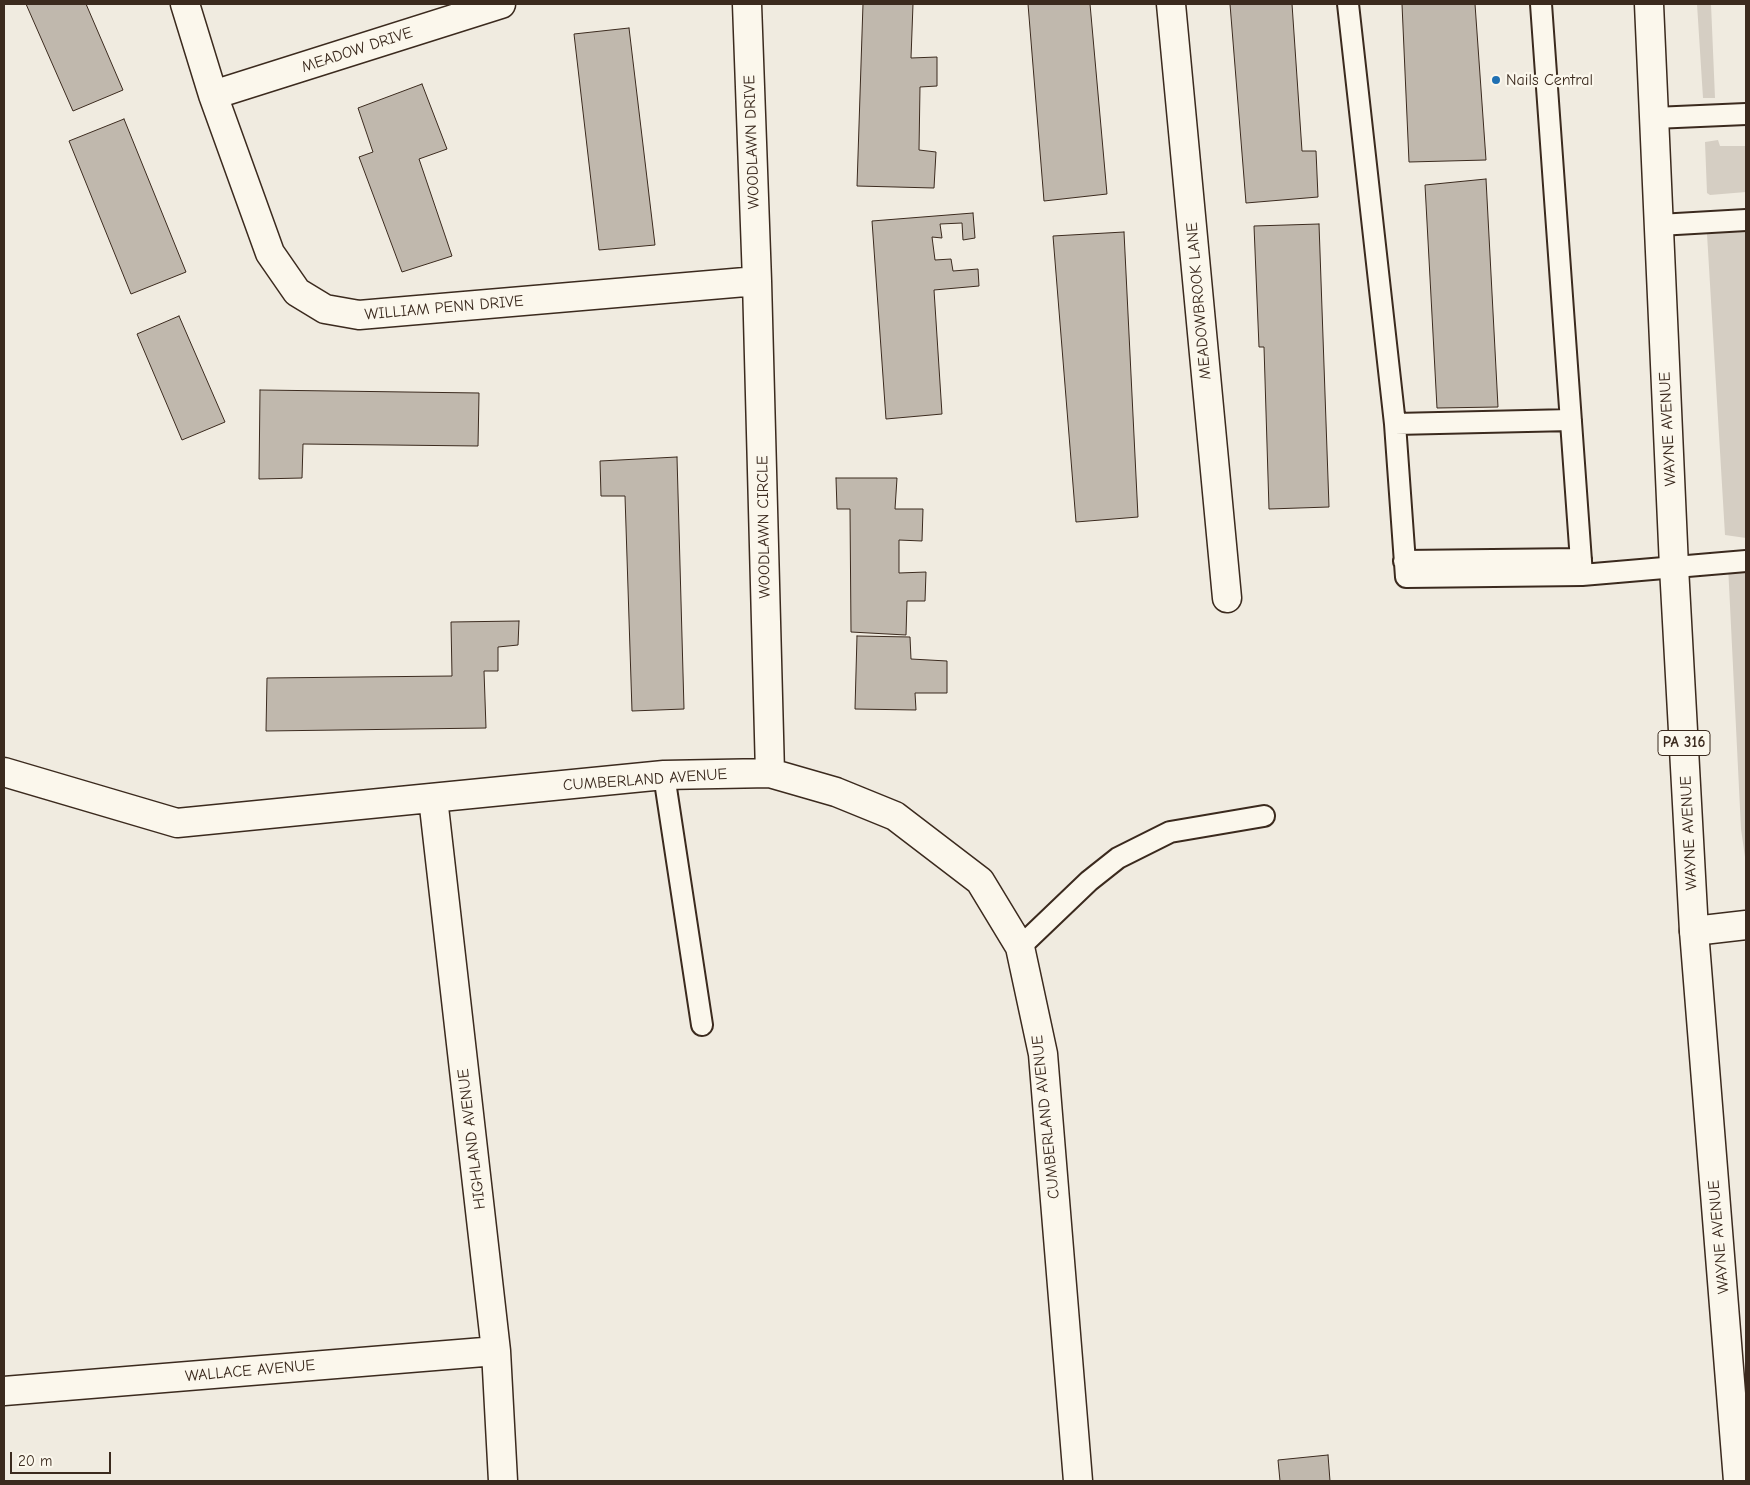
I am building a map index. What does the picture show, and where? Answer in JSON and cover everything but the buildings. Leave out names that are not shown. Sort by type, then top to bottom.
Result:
[{"type":"street","name":"WILLIAM PENN DRIVE","points":[[185,4],[213,96],[270,253],[297,292],[325,309],[359,315],[757,281]]},
{"type":"street","name":"MEADOW DRIVE","points":[[213,96],[501,4]]},
{"type":"street","name":"WOODLAWN DRIVE","points":[[747,4],[757,281]]},
{"type":"street","name":"MEADOWBROOK LANE","points":[[1171,4],[1227,598]]},
{"type":"street","name":"WAYNE AVENUE","points":[[1649,4],[1674,567],[1694,931],[1738,1481]]},
{"type":"street","name":"WOODLAWN CIRCLE","points":[[757,281],[770,773]]},
{"type":"street","name":"CUMBERLAND AVENUE","points":[[4,772],[177,823],[664,775],[770,773],[836,792],[895,816],[980,881],[1020,947],[1043,1054],[1078,1481]]},
{"type":"street","name":"HIGHLAND AVENUE","points":[[432,798],[496,1351],[503,1481]]},
{"type":"street","points":[[1694,931],[1746,925]]},
{"type":"street","name":"WALLACE AVENUE","points":[[4,1391],[496,1351]]},
{"type":"lane","points":[[1348,4],[1395,424],[1404,561],[1581,567],[1674,567],[1746,561]]},
{"type":"lane","points":[[1541,4],[1581,567]]},
{"type":"lane","points":[[1654,118],[1746,114]]},
{"type":"lane","points":[[1659,225],[1746,220]]},
{"type":"lane","points":[[1395,424],[1571,420]]},
{"type":"lane","points":[[664,775],[702,1025]]},
{"type":"lane","points":[[1020,947],[1089,881],[1118,858],[1170,832],[1264,816]]},
{"type":"shaded area","points":[[1697,4],[1711,4],[1715,98],[1703,98]]},
{"type":"shaded area","points":[[1718,140],[1720,146],[1746,146],[1746,192],[1710,195],[1707,193],[1705,142]]},
{"type":"shaded area","points":[[1746,231],[1746,538],[1725,535],[1707,234]]},
{"type":"shaded area","points":[[1746,563],[1746,864],[1741,829],[1728,565]]},
{"type":"place","name":"Nails Central","points":[[1496,80]]}]
